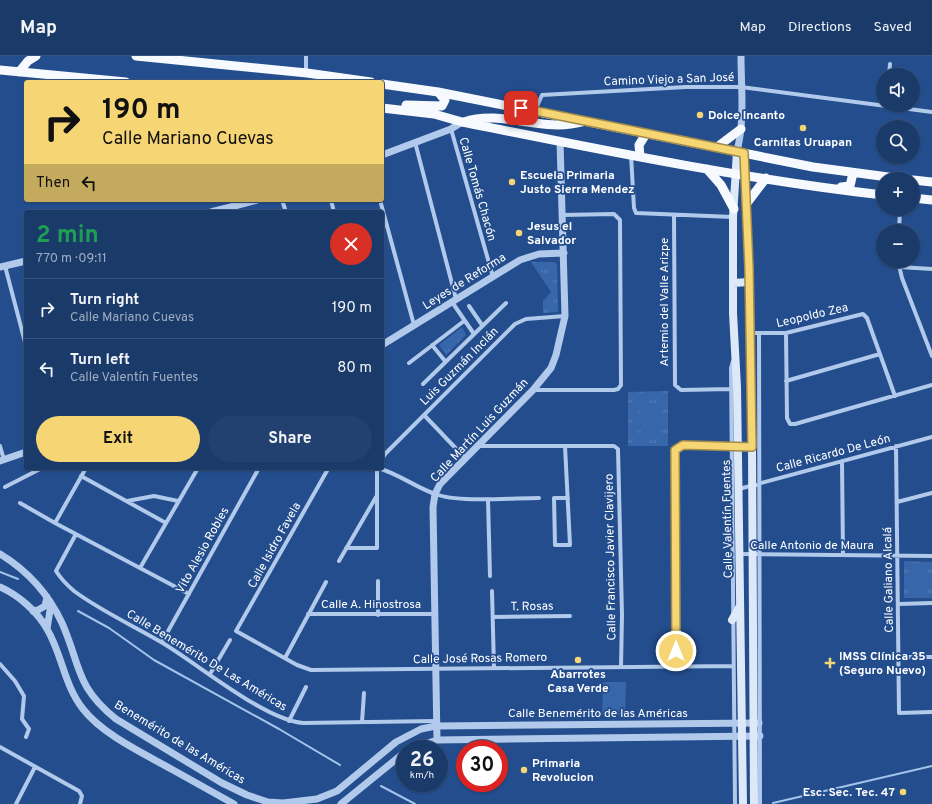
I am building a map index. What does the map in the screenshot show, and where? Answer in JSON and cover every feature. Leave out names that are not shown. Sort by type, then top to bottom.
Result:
[{"type":"main road","points":[[18,72],[28,61],[36,56]]},
{"type":"main road","points":[[136,56],[208,59],[357,80]]},
{"type":"main road","points":[[0,70],[104,80]]},
{"type":"main road","points":[[384,84],[438,92],[717,147],[813,168],[876,176]]},
{"type":"main road","points":[[395,109],[408,105],[442,106],[445,100],[438,92]]},
{"type":"main road","points":[[384,108],[434,114],[462,122],[735,174],[810,186],[876,194]]},
{"type":"main road","points":[[462,122],[482,117],[556,126],[571,125],[585,121]]},
{"type":"main road","points":[[717,147],[741,133]]},
{"type":"main road","points":[[635,155],[646,134]]},
{"type":"main road","name":"Calle Valentín Fuentes","points":[[740,152],[735,174],[733,213],[733,283],[736,355],[734,446],[739,489],[739,793],[743,804]]},
{"type":"main road","name":"Calle Valentín Fuentes","points":[[740,152],[746,175],[749,333],[756,447],[757,793],[754,804]]},
{"type":"main road","points":[[707,169],[721,185],[733,213]]},
{"type":"main road","points":[[810,186],[823,185],[849,187],[853,182],[853,173]]},
{"type":"main road","points":[[747,203],[766,178]]},
{"type":"main road","points":[[920,181],[932,182]]},
{"type":"main road","points":[[920,199],[932,200]]},
{"type":"main road","points":[[733,283],[749,282]]},
{"type":"main road","points":[[732,620],[740,606]]},
{"type":"street","points":[[306,56],[306,73]]},
{"type":"street","name":"Calle Valentín Fuentes","points":[[740,152],[741,56]]},
{"type":"street","points":[[890,64],[890,68]]},
{"type":"street","name":"Camino Viejo a San José","points":[[535,111],[542,95],[686,87],[741,87],[876,105]]},
{"type":"street","name":"Camino Viejo a San José","points":[[920,110],[932,112]]},
{"type":"street","points":[[384,154],[451,129],[462,122]]},
{"type":"street","name":"Calle Tomás Chacón","points":[[451,129],[493,277]]},
{"type":"street","name":"Calle Martín Luis Guzmán","points":[[437,740],[433,507],[435,494],[440,484],[533,390],[551,368],[556,355],[561,339],[564,316],[564,253],[560,141]]},
{"type":"street","points":[[415,142],[454,301],[464,321],[474,334]]},
{"type":"street","points":[[635,155],[635,212],[674,215],[733,213]]},
{"type":"street","points":[[236,209],[252,202]]},
{"type":"street","points":[[384,215],[414,325]]},
{"type":"street","points":[[533,390],[618,389],[621,380],[620,220],[617,216],[562,215]]},
{"type":"street","name":"Artemio del Valle Arizpe","points":[[674,215],[674,383],[676,388],[680,390],[731,389]]},
{"type":"street","name":"Leyes de Reforma","points":[[384,344],[528,257],[538,254],[564,253]]},
{"type":"street","points":[[24,262],[2,267],[24,339]]},
{"type":"street","points":[[899,268],[932,356]]},
{"type":"street","points":[[916,268],[932,269]]},
{"type":"street","points":[[423,384],[506,303]]},
{"type":"street","points":[[469,306],[482,325]]},
{"type":"street","name":"Leopoldo Zea","points":[[749,333],[786,333],[863,314],[867,318],[895,396]]},
{"type":"street","name":"Luis Guzmán Inclán","points":[[384,456],[515,324],[526,319],[564,316]]},
{"type":"street","points":[[408,363],[464,321]]},
{"type":"street","points":[[786,333],[787,418],[790,424],[795,424],[932,385]]},
{"type":"street","points":[[676,666],[676,448],[683,445],[756,447],[759,334]]},
{"type":"street","points":[[432,344],[445,361]]},
{"type":"street","points":[[786,381],[880,354]]},
{"type":"street","points":[[736,355],[731,368],[734,446],[732,620],[733,666],[738,723]]},
{"type":"street","points":[[424,415],[465,458]]},
{"type":"street","name":"Calle Ricardo De León","points":[[739,489],[932,437]]},
{"type":"street","points":[[0,446],[2,461],[24,453]]},
{"type":"street","points":[[477,446],[566,446],[570,545],[555,545],[554,498],[568,498]]},
{"type":"street","name":"Calle Francisco Javier Clavijero","points":[[566,446],[614,446],[619,452],[621,667]]},
{"type":"street","name":"Calle Galiano Alcalá","points":[[896,446],[899,604],[899,713],[932,712]]},
{"type":"street","points":[[842,461],[843,555]]},
{"type":"street","points":[[6,487],[38,470]]},
{"type":"street","points":[[55,523],[85,470]]},
{"type":"street","points":[[140,568],[197,470]]},
{"type":"street","name":"Vito Alesio Robles","points":[[162,642],[258,470]]},
{"type":"street","name":"Calle Isidro Favela","points":[[236,631],[327,470]]},
{"type":"street","points":[[346,548],[377,548],[378,470]]},
{"type":"street","points":[[384,470],[400,476],[435,494],[450,498],[540,498]]},
{"type":"street","points":[[81,476],[166,523]]},
{"type":"street","points":[[897,502],[932,493]]},
{"type":"street","points":[[127,501],[154,496],[178,501]]},
{"type":"street","points":[[339,561],[377,497]]},
{"type":"street","points":[[488,499],[490,576]]},
{"type":"street","points":[[20,503],[189,594]]},
{"type":"street","name":"Calle Benemérito De Las Américas","points":[[76,534],[56,571],[65,583],[99,607],[162,642],[245,697],[289,721],[303,723],[436,723]]},
{"type":"street","name":"Benemérito de las Américas","points":[[0,554],[29,575],[47,597],[61,623],[80,678],[90,694],[116,719],[222,783],[247,795],[268,803],[298,802],[326,796],[348,783],[396,742],[436,723]]},
{"type":"street","name":"Calle Antonio de Maura","points":[[739,554],[932,556]]},
{"type":"street","points":[[378,580],[378,615]]},
{"type":"street","points":[[285,658],[326,582]]},
{"type":"street","points":[[0,587],[21,600],[33,611],[47,629],[75,697],[83,710],[108,731],[148,756],[234,804]]},
{"type":"street","points":[[492,591],[494,668]]},
{"type":"street","points":[[33,611],[45,606],[47,597]]},
{"type":"street","points":[[47,629],[51,604]]},
{"type":"street","points":[[899,604],[932,604]]},
{"type":"street","name":"Calle A. Hinostrosa","points":[[308,614],[435,614]]},
{"type":"street","name":"T. Rosas","points":[[493,617],[570,616]]},
{"type":"street","name":"Calle José Rosas Romero","points":[[236,631],[285,658],[311,670],[733,666]]},
{"type":"street","points":[[210,674],[230,640]]},
{"type":"street","points":[[899,657],[932,657]]},
{"type":"street","points":[[0,664],[15,681],[24,696],[22,719],[29,729],[26,737]]},
{"type":"street","points":[[289,721],[306,687]]},
{"type":"street","points":[[362,722],[364,693]]},
{"type":"street","points":[[108,731],[116,719]]},
{"type":"street","name":"Calle Benemérito de las Américas","points":[[436,723],[756,723]]},
{"type":"street","name":"Calle Benemérito de las Américas","points":[[437,740],[756,736]]},
{"type":"street","points":[[0,747],[79,791],[82,796],[80,804]]},
{"type":"street","points":[[341,804],[396,759]]},
{"type":"street","points":[[16,804],[35,767]]},
{"type":"street","points":[[735,804],[739,793]]},
{"type":"street","points":[[757,793],[760,804]]},
{"type":"green space","points":[[531,262],[554,262],[557,264],[558,312],[543,313],[543,301],[551,292]]},
{"type":"green space","points":[[462,327],[466,335],[446,355],[439,345]]},
{"type":"green space","points":[[668,391],[668,446],[628,446],[628,392]]},
{"type":"green space","points":[[661,404],[661,435],[641,436],[640,405]]},
{"type":"green space","points":[[904,561],[932,562],[932,598],[904,598]]},
{"type":"green space","points":[[909,564],[928,564],[928,597],[908,597]]},
{"type":"green space","points":[[603,682],[626,682],[625,715],[602,715]]},
{"type":"waterway","points":[[0,572],[18,579]]},
{"type":"waterway","points":[[78,611],[109,628],[154,660],[279,729],[340,765]]},
{"type":"waterway","points":[[773,803],[932,766]]},
{"type":"waterway","points":[[381,786],[415,804]]},
{"type":"place","name":"Dolce Incanto","points":[[700,115]]},
{"type":"place","name":"Carnitas Uruapan","points":[[803,128]]},
{"type":"place","name":"Escuela Primaria Justo Sierra Mendez","points":[[512,182]]},
{"type":"place","name":"Jesus el Salvador","points":[[519,233]]},
{"type":"place","name":"Abarrotes Casa Verde","points":[[578,660]]},
{"type":"place","name":"IMSS Clínica 35 (Seguro Nuevo)","points":[[830,663]]},
{"type":"place","name":"Primaria Revolucion","points":[[524,770]]},
{"type":"place","name":"Esc. Sec. Tec. 47","points":[[903,792]]},
{"type":"route","points":[[521,108],[744,153],[749,268],[752,447],[681,445],[675,450],[676,651]]}]
